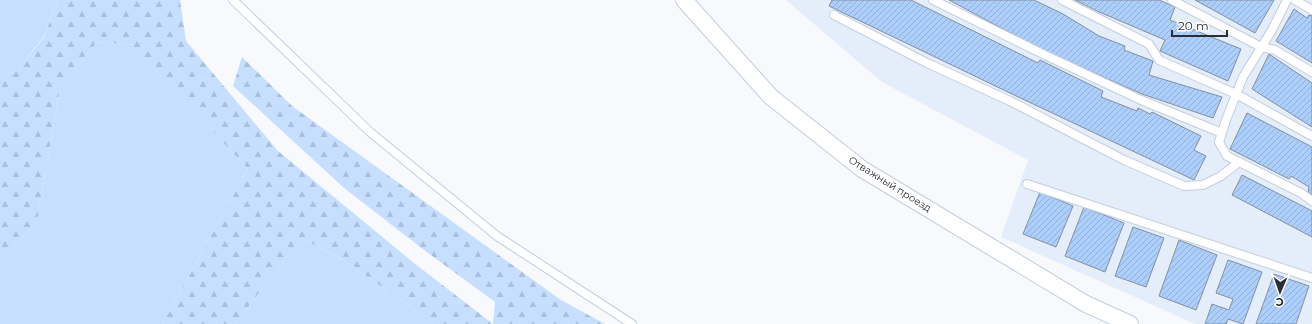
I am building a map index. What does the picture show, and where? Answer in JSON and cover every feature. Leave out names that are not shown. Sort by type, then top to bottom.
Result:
[{"type":"street","name":"Отважный проезд","points":[[684,0],[771,97],[862,169],[1086,304],[1130,324]]},
{"type":"lane","points":[[233,0],[370,132],[497,236],[632,324]]},
{"type":"lane","points":[[933,0],[1141,100],[1222,133]]},
{"type":"lane","points":[[1062,0],[1149,44],[1159,60],[1236,94],[1312,136]]},
{"type":"lane","points":[[1172,0],[1262,47],[1275,50],[1312,72]]},
{"type":"lane","points":[[1287,0],[1262,47],[1243,77],[1219,142],[1227,156],[1301,193],[1312,201]]},
{"type":"lane","points":[[1295,0],[1312,10]]},
{"type":"lane","points":[[834,15],[926,63],[1010,101],[1124,160],[1184,186],[1203,185],[1221,176],[1239,162]]},
{"type":"lane","points":[[1027,184],[1312,278]]},
{"type":"shaded area","points":[[786,0],[1312,0],[1312,324],[1195,324],[1001,237],[1028,160],[882,82]]},
{"type":"green space","points":[[0,0],[56,0],[57,2],[44,36],[17,71],[0,76]]},
{"type":"green space","points":[[56,0],[180,0],[186,41],[278,151],[414,263],[493,324],[437,324],[341,259],[301,238],[235,324],[162,324],[248,169],[132,45],[97,42],[60,88],[37,221],[0,263],[0,76],[17,71],[44,37],[57,2]]},
{"type":"green space","points":[[97,42],[132,45],[248,169],[162,324],[0,324],[0,263],[37,221],[60,88]]},
{"type":"green space","points":[[242,57],[292,106],[561,300],[605,324],[493,324],[495,302],[424,250],[344,188],[233,86]]},
{"type":"green space","points":[[301,238],[341,259],[437,324],[235,324]]},
{"type":"building","points":[[832,0],[911,0],[1038,63],[1040,60],[1103,91],[1101,97],[1137,111],[1138,108],[1150,114],[1152,112],[1201,136],[1194,150],[1206,156],[1194,180],[829,6]]},
{"type":"building","points":[[949,0],[1034,0],[1063,14],[1099,36],[1125,46],[1124,50],[1153,61],[1149,75],[1222,97],[1213,118],[1142,94],[1040,49]]},
{"type":"building","points":[[1075,0],[1159,0],[1175,7],[1170,20],[1241,49],[1228,81],[1160,51],[1165,40]]},
{"type":"building","points":[[1195,0],[1274,0],[1255,33]]},
{"type":"building","points":[[1294,9],[1307,18],[1309,15],[1312,16],[1312,63],[1276,41]]},
{"type":"building","points":[[1269,54],[1312,83],[1312,127],[1252,89]]},
{"type":"building","points":[[1247,113],[1312,147],[1312,195],[1308,192],[1309,187],[1291,176],[1289,179],[1230,149]]},
{"type":"building","points":[[1242,175],[1312,211],[1312,237],[1232,195]]},
{"type":"building","points":[[1040,192],[1073,206],[1056,247],[1023,234]]},
{"type":"building","points":[[1084,207],[1124,223],[1105,272],[1065,256]]},
{"type":"building","points":[[1133,227],[1164,238],[1146,287],[1115,276]]},
{"type":"building","points":[[1179,240],[1217,255],[1196,310],[1159,296]]},
{"type":"building","points":[[1228,260],[1262,272],[1243,324],[1228,319],[1226,324],[1205,324],[1212,304],[1229,310],[1233,299],[1216,293]]},
{"type":"building","points":[[1274,274],[1309,286],[1296,324],[1256,324]]}]
